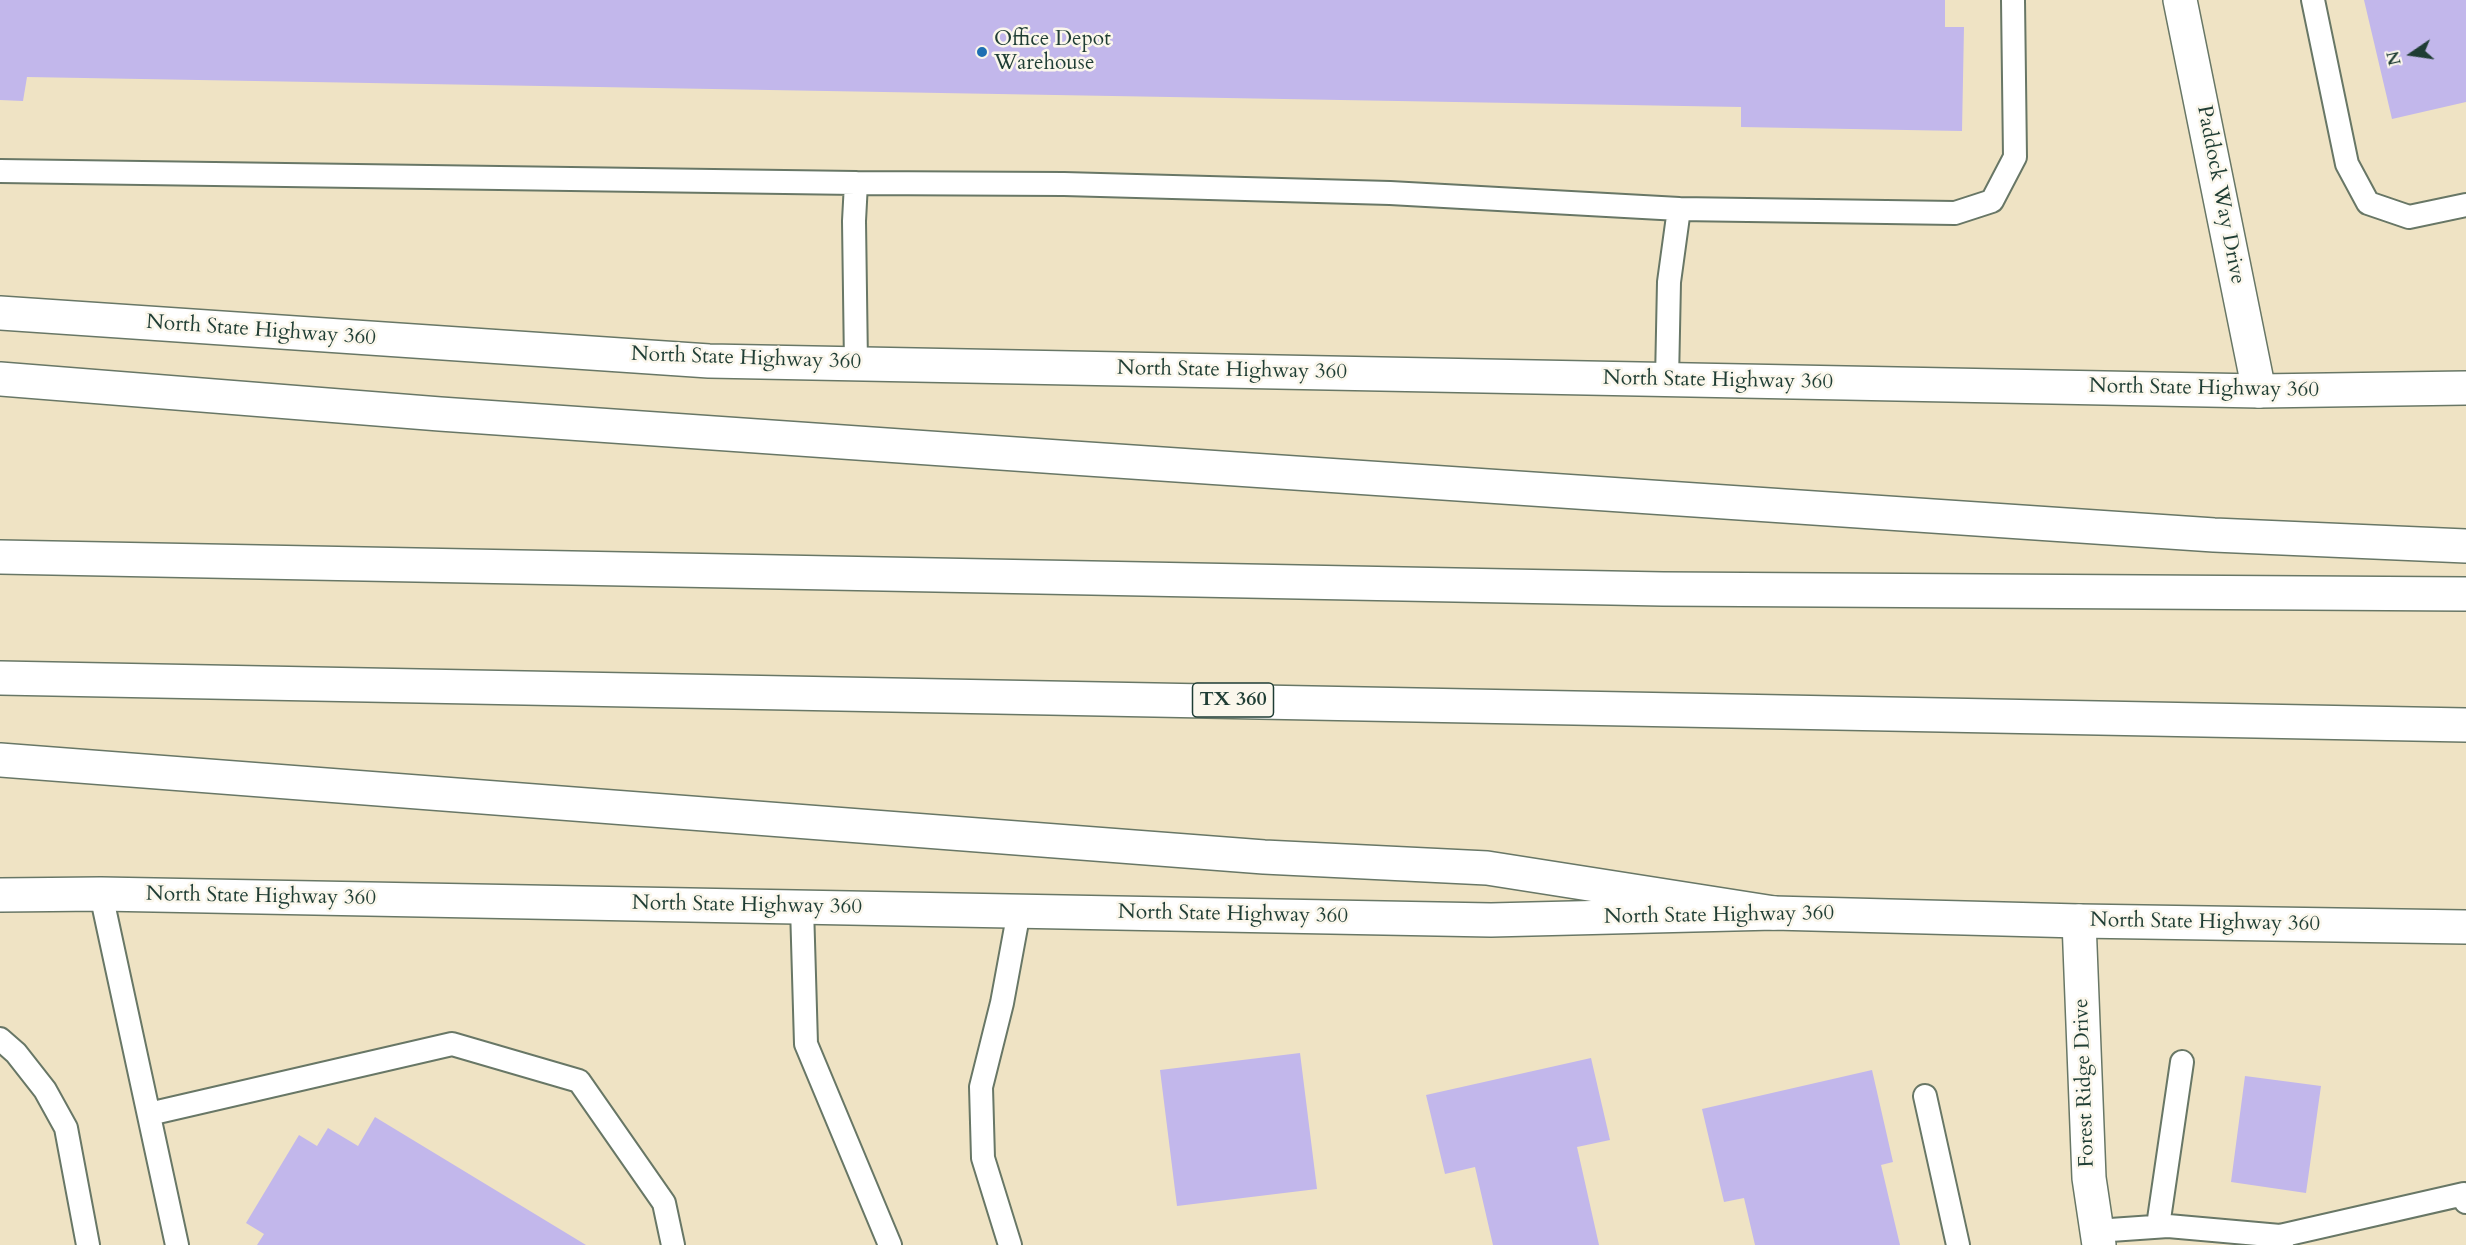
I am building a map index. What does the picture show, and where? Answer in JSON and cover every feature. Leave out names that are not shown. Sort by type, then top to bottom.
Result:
[{"type":"main road","name":"Paddock Way Drive","points":[[2180,0],[2259,391]]},
{"type":"main road","name":"North State Highway 360","points":[[0,313],[709,361],[2259,391],[2466,388]]},
{"type":"main road","points":[[0,379],[452,415],[1061,457],[2214,535],[2466,546]]},
{"type":"main road","points":[[0,557],[1652,588],[2466,594]]},
{"type":"main road","name":"TX 360","points":[[0,678],[2466,725]]},
{"type":"main road","points":[[0,759],[1264,857],[1487,868],[1773,913]]},
{"type":"main road","name":"North State Highway 360","points":[[0,895],[100,894],[1491,920],[1773,913],[2079,921],[2466,927]]},
{"type":"main road","name":"Forest Ridge Drive","points":[[2079,921],[2088,1158],[2098,1238]]},
{"type":"lane","points":[[0,171],[1064,184],[1390,193],[1558,200],[1679,209],[1955,213],[1992,201],[2015,157],[2013,0]]},
{"type":"lane","points":[[2313,0],[2347,164],[2368,203],[2409,217],[2466,205]]},
{"type":"lane","points":[[856,183],[854,221],[856,364]]},
{"type":"lane","points":[[1667,380],[1669,282],[1679,209]]},
{"type":"lane","points":[[100,894],[177,1245]]},
{"type":"lane","points":[[802,907],[806,1044],[890,1245]]},
{"type":"lane","points":[[1010,1245],[983,1158],[981,1087],[1002,1003],[1019,911]]},
{"type":"lane","points":[[0,1039],[16,1053],[45,1090],[66,1128],[88,1245]]},
{"type":"lane","points":[[149,1114],[452,1044],[579,1081],[664,1203],[673,1245]]},
{"type":"lane","points":[[2158,1226],[2182,1062]]},
{"type":"lane","points":[[1925,1096],[1958,1245]]},
{"type":"lane","points":[[2098,1238],[2158,1226],[2281,1240],[2464,1194],[2466,1202]]},
{"type":"building","name":"Office Depot Warehouse","points":[[0,0],[1945,0],[1945,27],[1964,27],[1962,131],[1741,127],[1741,107],[27,77],[23,101],[0,100]]},
{"type":"building","points":[[2364,0],[2466,0],[2466,102],[2392,119]]},
{"type":"building","points":[[1300,1053],[1317,1189],[1177,1206],[1160,1070]]},
{"type":"building","points":[[1591,1058],[1610,1140],[1577,1147],[1599,1245],[1493,1245],[1475,1167],[1445,1174],[1426,1095]]},
{"type":"building","points":[[1872,1070],[1893,1162],[1881,1165],[1900,1245],[1755,1245],[1744,1198],[1724,1202],[1702,1109]]},
{"type":"building","points":[[2245,1076],[2321,1086],[2306,1193],[2231,1182]]},
{"type":"building","points":[[375,1117],[586,1245],[257,1245],[264,1234],[246,1223],[299,1135],[317,1146],[328,1128],[358,1146]]},
{"type":"place","name":"Office Depot Warehouse","points":[[982,52]]}]
